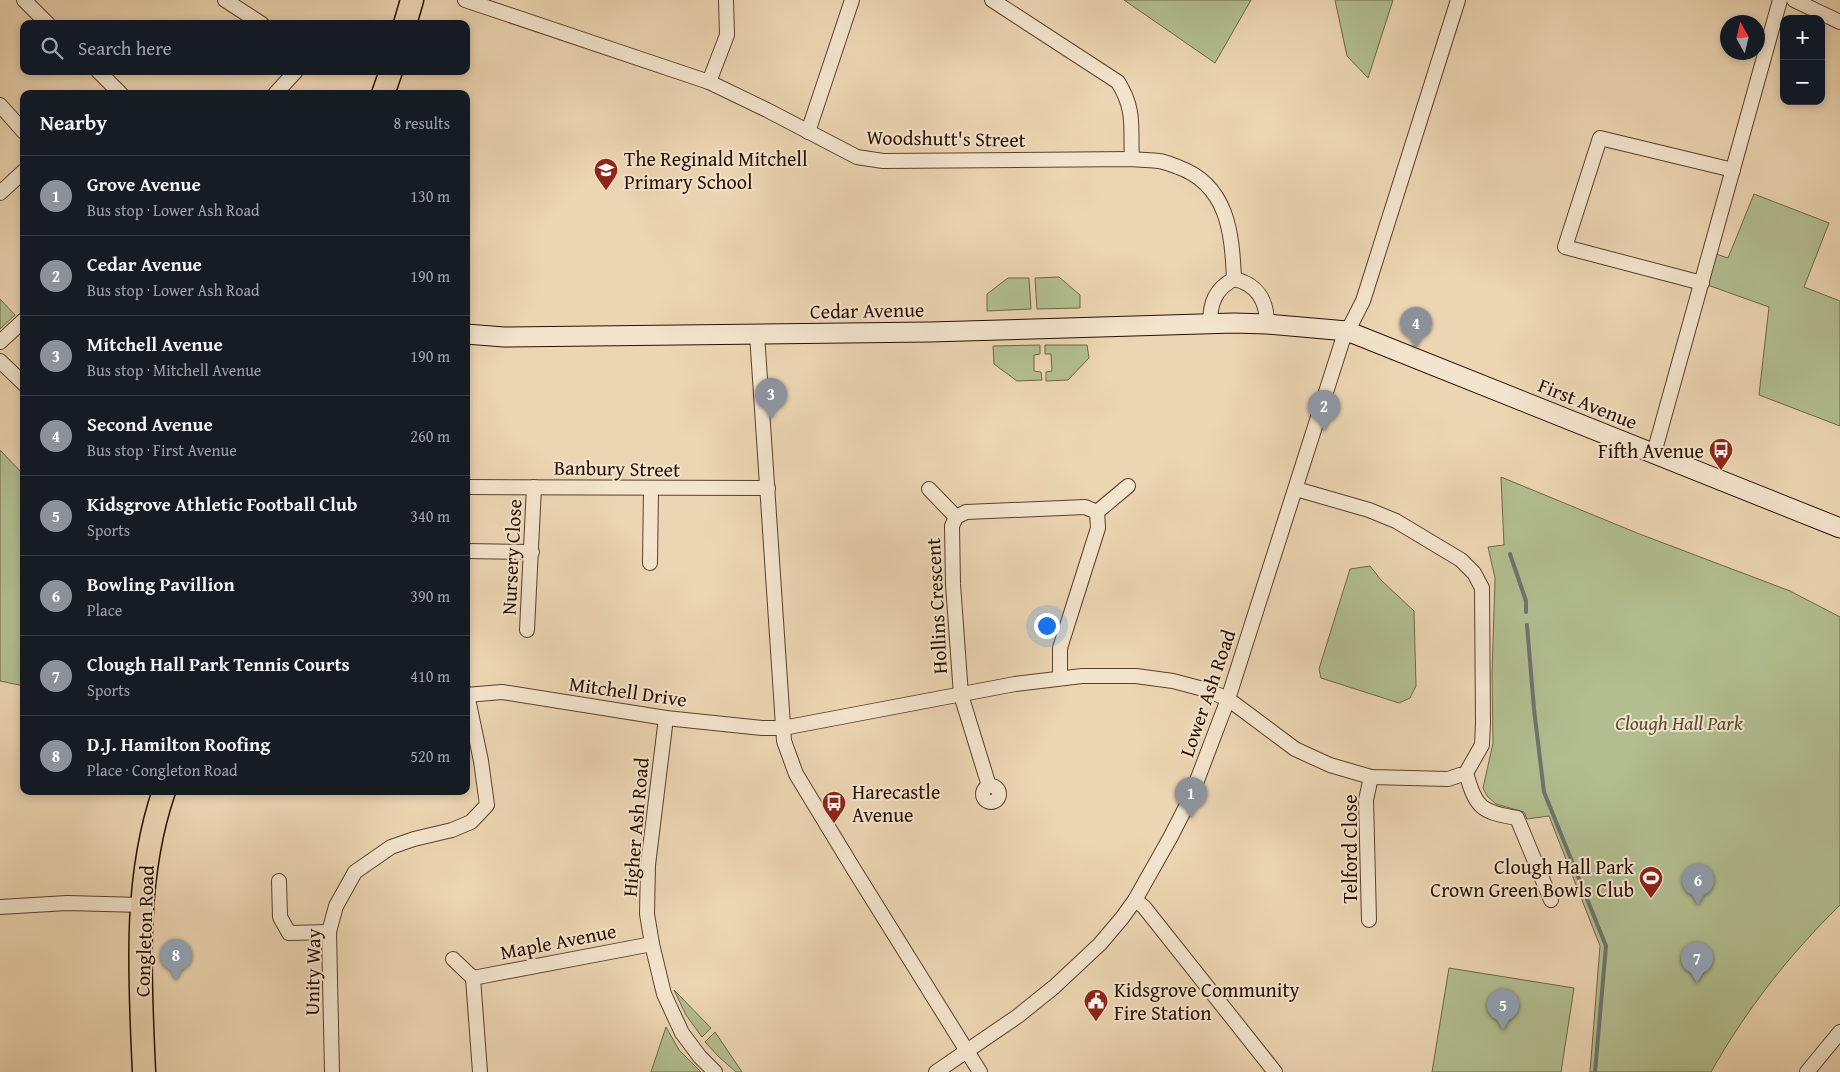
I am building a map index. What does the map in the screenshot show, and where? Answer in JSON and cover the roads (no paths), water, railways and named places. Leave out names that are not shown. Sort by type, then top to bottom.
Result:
[{"type":"highway","points":[[406,20],[412,0]]},
{"type":"highway","points":[[384,90],[390,75]]},
{"type":"highway","name":"Congleton Road","points":[[144,1072],[142,905],[146,864],[154,821],[163,795]]},
{"type":"main road","name":"Cedar Avenue","points":[[470,334],[504,337],[757,334],[1210,324],[1267,324],[1347,331]]},
{"type":"main road","name":"First Avenue","points":[[1347,331],[1840,528]]},
{"type":"street","points":[[24,0],[44,20]]},
{"type":"street","points":[[225,0],[256,20]]},
{"type":"street","name":"Woodshutt's Street","points":[[465,0],[709,82],[857,157],[882,161],[1132,159],[1161,161],[1188,171],[1206,184],[1217,197],[1226,217],[1232,241],[1234,279]]},
{"type":"street","points":[[709,82],[727,35],[726,0]]},
{"type":"street","points":[[808,132],[852,0]]},
{"type":"street","points":[[992,0],[1118,82],[1127,97],[1132,117],[1132,159]]},
{"type":"street","name":"Lower Ash Road","points":[[968,1051],[1018,1016],[1054,987],[1100,944],[1135,900],[1190,799],[1228,699],[1342,342],[1363,301],[1458,0]]},
{"type":"street","points":[[1654,453],[1780,0]]},
{"type":"street","points":[[1794,0],[1840,22]]},
{"type":"street","points":[[102,75],[117,90]]},
{"type":"street","points":[[279,90],[292,75]]},
{"type":"street","points":[[0,105],[20,128]]},
{"type":"street","points":[[1702,283],[1565,247],[1600,138],[1733,170]]},
{"type":"street","points":[[0,193],[20,174]]},
{"type":"street","points":[[1210,324],[1212,303],[1216,293],[1224,284],[1234,279],[1246,281],[1254,288],[1265,303],[1267,324]]},
{"type":"street","points":[[0,342],[20,324]]},
{"type":"street","points":[[757,334],[784,741],[796,774],[980,1072]]},
{"type":"street","points":[[0,361],[20,380]]},
{"type":"street","points":[[1060,678],[1060,648],[1098,528],[1097,512],[1128,486]]},
{"type":"street","name":"Nursery Close","points":[[527,630],[534,487]]},
{"type":"street","name":"Banbury Street","points":[[470,488],[768,488]]},
{"type":"street","points":[[650,563],[652,489]]},
{"type":"street","name":"Hollins Crescent","points":[[929,489],[956,517]]},
{"type":"street","points":[[783,728],[1015,684],[1060,678],[1100,676],[1145,677],[1173,681],[1207,690],[1228,699],[1295,749],[1330,765],[1371,777],[1448,779],[1466,772],[1482,745],[1483,723],[1482,588],[1474,573],[1461,560],[1396,521],[1370,510],[1296,489]]},
{"type":"street","name":"Hollins Crescent","points":[[989,786],[961,695],[953,584],[952,526],[956,517],[966,512],[1084,507],[1097,512]]},
{"type":"street","points":[[470,551],[532,552]]},
{"type":"street","name":"Mitchell Drive","points":[[470,694],[502,692],[666,718],[762,728],[783,728]]},
{"type":"street","name":"Unity Way","points":[[332,1072],[330,932],[336,906],[355,872],[391,847],[414,839],[452,830],[471,822],[487,805],[481,761],[470,708]]},
{"type":"street","name":"Higher Ash Road","points":[[666,718],[648,865],[647,914],[664,994],[682,1033],[700,1057],[715,1072]]},
{"type":"street","points":[[1466,772],[1474,798],[1483,808],[1517,818],[1551,900]]},
{"type":"street","name":"Telford Close","points":[[1369,920],[1366,800],[1371,777]]},
{"type":"street","points":[[279,880],[280,917],[289,933],[330,932]]},
{"type":"street","points":[[1135,900],[1144,907],[1275,1072]]},
{"type":"street","points":[[0,907],[67,903],[142,905]]},
{"type":"street","name":"Maple Avenue","points":[[472,978],[652,944]]},
{"type":"street","points":[[453,959],[472,978],[480,1072]]},
{"type":"street","points":[[1807,1072],[1840,1032]]},
{"type":"street","points":[[936,1072],[968,1051]]},
{"type":"waterway","points":[[1510,554],[1526,601],[1526,612]]},
{"type":"waterway","points":[[1527,625],[1534,709],[1544,792],[1606,946],[1595,1072]]},
{"type":"place","name":"The Reginald Mitchell Primary School","points":[[606,191]]},
{"type":"place","name":"Second Avenue","points":[[1416,348]]},
{"type":"place","name":"Mitchell Avenue","points":[[771,419]]},
{"type":"place","name":"Cedar Avenue","points":[[1324,431]]},
{"type":"place","name":"Fifth Avenue","points":[[1721,471]]},
{"type":"place","name":"Grove Avenue","points":[[1191,818]]},
{"type":"place","name":"Harecastle Avenue","points":[[834,824]]},
{"type":"place","name":"Clough Hall Park Crown Green Bowls Club","points":[[1651,899]]},
{"type":"place","name":"Bowling Pavillion","points":[[1698,905]]},
{"type":"place","name":"D.J. Hamilton Roofing","points":[[176,980]]},
{"type":"place","name":"Clough Hall Park Tennis Courts","points":[[1697,983]]},
{"type":"place","name":"Kidsgrove Community Fire Station","points":[[1096,1022]]},
{"type":"place","name":"Kidsgrove Athletic Football Club","points":[[1503,1030]]},
{"type":"park label","name":"Clough Hall Park","points":[[1679,722]]}]
